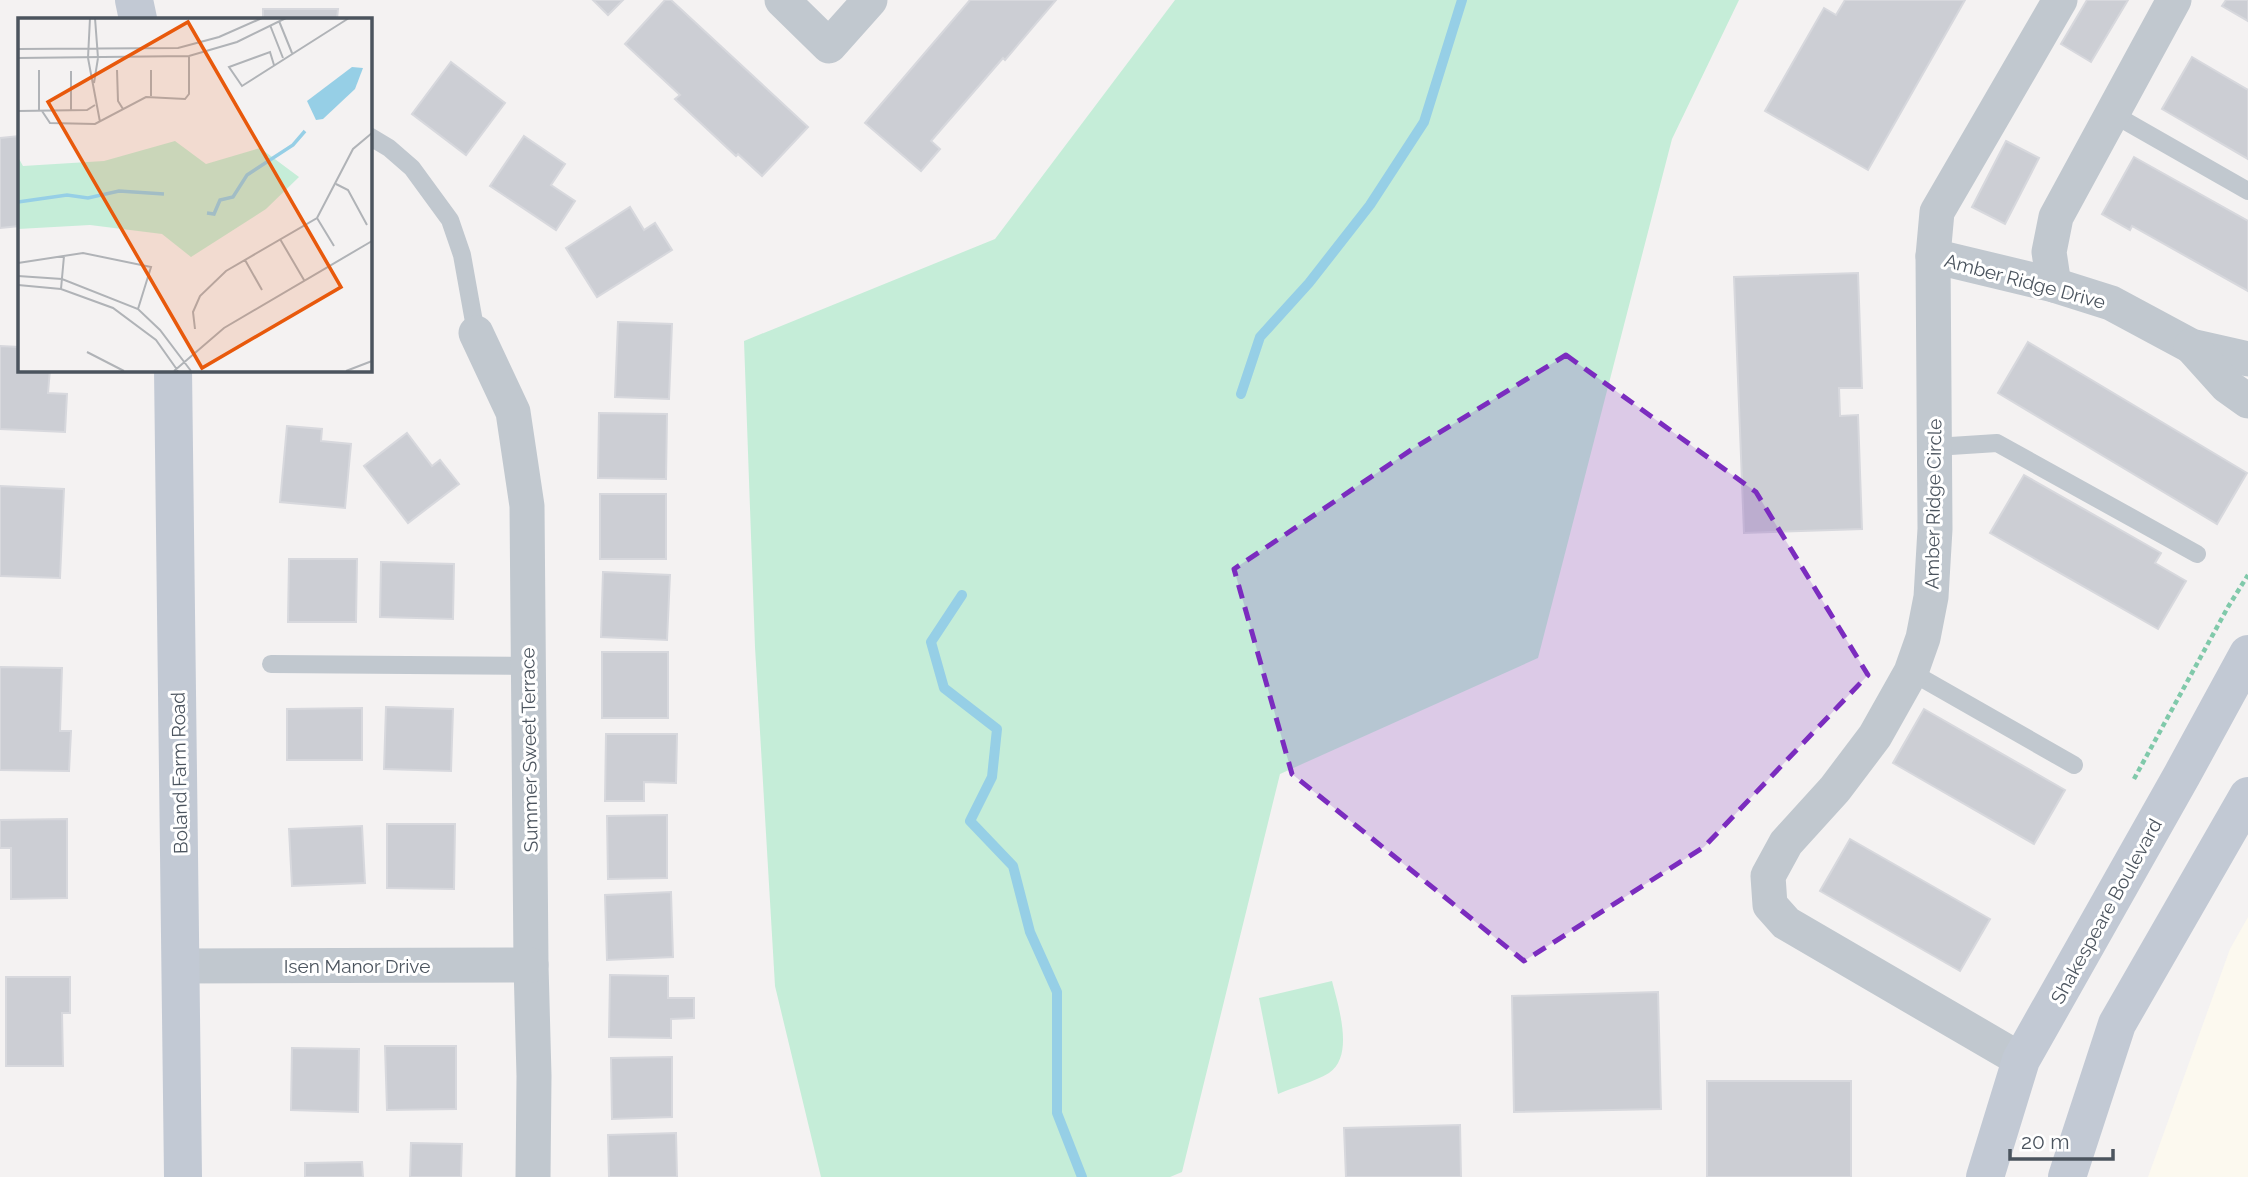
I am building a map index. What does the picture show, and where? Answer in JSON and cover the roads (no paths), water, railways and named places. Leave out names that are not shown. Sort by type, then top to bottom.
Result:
[{"type":"street","points":[[134,0],[138,18]]},
{"type":"street","points":[[782,0],[829,46],[870,0]]},
{"type":"street","name":"Amber Ridge Circle","points":[[2021,1060],[1786,923],[1770,905],[1768,876],[1786,844],[1835,789],[1875,736],[1911,672],[1923,638],[1931,597],[1936,529],[1933,256],[1937,212],[2060,0]]},
{"type":"street","points":[[2054,285],[2049,252],[2056,217],[2174,0]]},
{"type":"street","name":"Amber Ridge Drive","points":[[1933,256],[2054,285],[2111,303],[2191,346],[2248,359]]},
{"type":"street","name":"Summer Sweet Terrace","points":[[476,333],[513,412],[527,506],[534,1177]]},
{"type":"street","name":"Amber Ridge Drive","points":[[2191,346],[2227,386],[2248,401]]},
{"type":"street","name":"Boland Farm Road","points":[[173,371],[183,1177]]},
{"type":"street","name":"Shakespeare Boulevard","points":[[1986,1177],[2021,1060],[2248,654]]},
{"type":"street","points":[[2067,1177],[2117,1024],[2248,796]]},
{"type":"street","name":"Isen Manor Drive","points":[[182,966],[531,965]]},
{"type":"lane","points":[[2113,114],[2248,191]]},
{"type":"lane","points":[[371,137],[389,148],[412,168],[450,220],[461,254],[476,333]]},
{"type":"lane","points":[[1935,447],[1997,443],[2197,554]]},
{"type":"lane","points":[[271,664],[528,666]]},
{"type":"lane","points":[[1911,672],[2074,765]]},
{"type":"waterway","points":[[1241,394],[1260,337],[1309,283],[1370,205],[1424,122],[1462,0]]},
{"type":"waterway","points":[[962,595],[931,642],[944,688],[997,729],[992,777],[970,821],[1013,866],[1030,932],[1057,992],[1057,1113],[1082,1177]]}]
